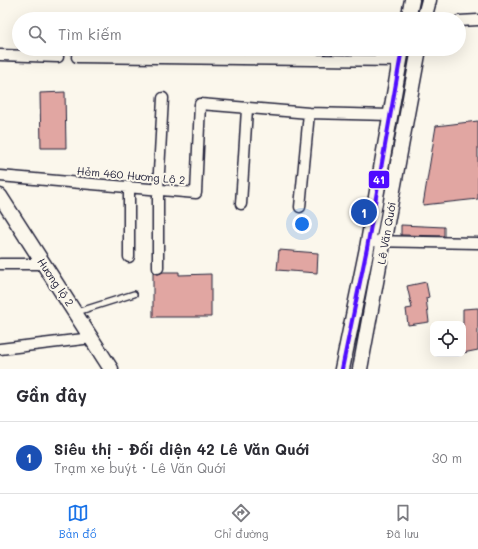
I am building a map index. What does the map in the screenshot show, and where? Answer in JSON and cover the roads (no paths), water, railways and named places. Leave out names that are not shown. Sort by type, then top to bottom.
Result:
[{"type":"main road","points":[[409,12],[412,0]]},
{"type":"main road","points":[[425,12],[428,0]]},
{"type":"main road","name":"Lê Văn Quới","points":[[342,369],[368,241],[401,56]]},
{"type":"main road","name":"Lê Văn Quới","points":[[360,369],[418,56]]},
{"type":"main road","name":"Hương lộ 2","points":[[0,196],[76,312],[111,369]]},
{"type":"street","points":[[466,21],[478,20]]},
{"type":"street","points":[[0,55],[12,55]]},
{"type":"street","points":[[29,56],[58,57]]},
{"type":"street","points":[[77,57],[239,56]]},
{"type":"street","points":[[158,268],[158,190],[163,98]]},
{"type":"street","name":"Hẻm 460 Hương Lộ 2","points":[[0,176],[196,193],[200,104],[247,109]]},
{"type":"street","points":[[241,204],[247,109],[309,113],[390,115]]},
{"type":"street","points":[[300,207],[309,113]]},
{"type":"street","points":[[128,187],[129,257]]},
{"type":"street","points":[[368,241],[478,243]]},
{"type":"street","points":[[0,264],[44,264]]},
{"type":"street","points":[[0,349],[92,338]]},
{"type":"lane","points":[[76,312],[134,294]]},
{"type":"place","name":"Siêu thị - Đối diện 42 Lê Văn Quới","points":[[364,212]]}]
